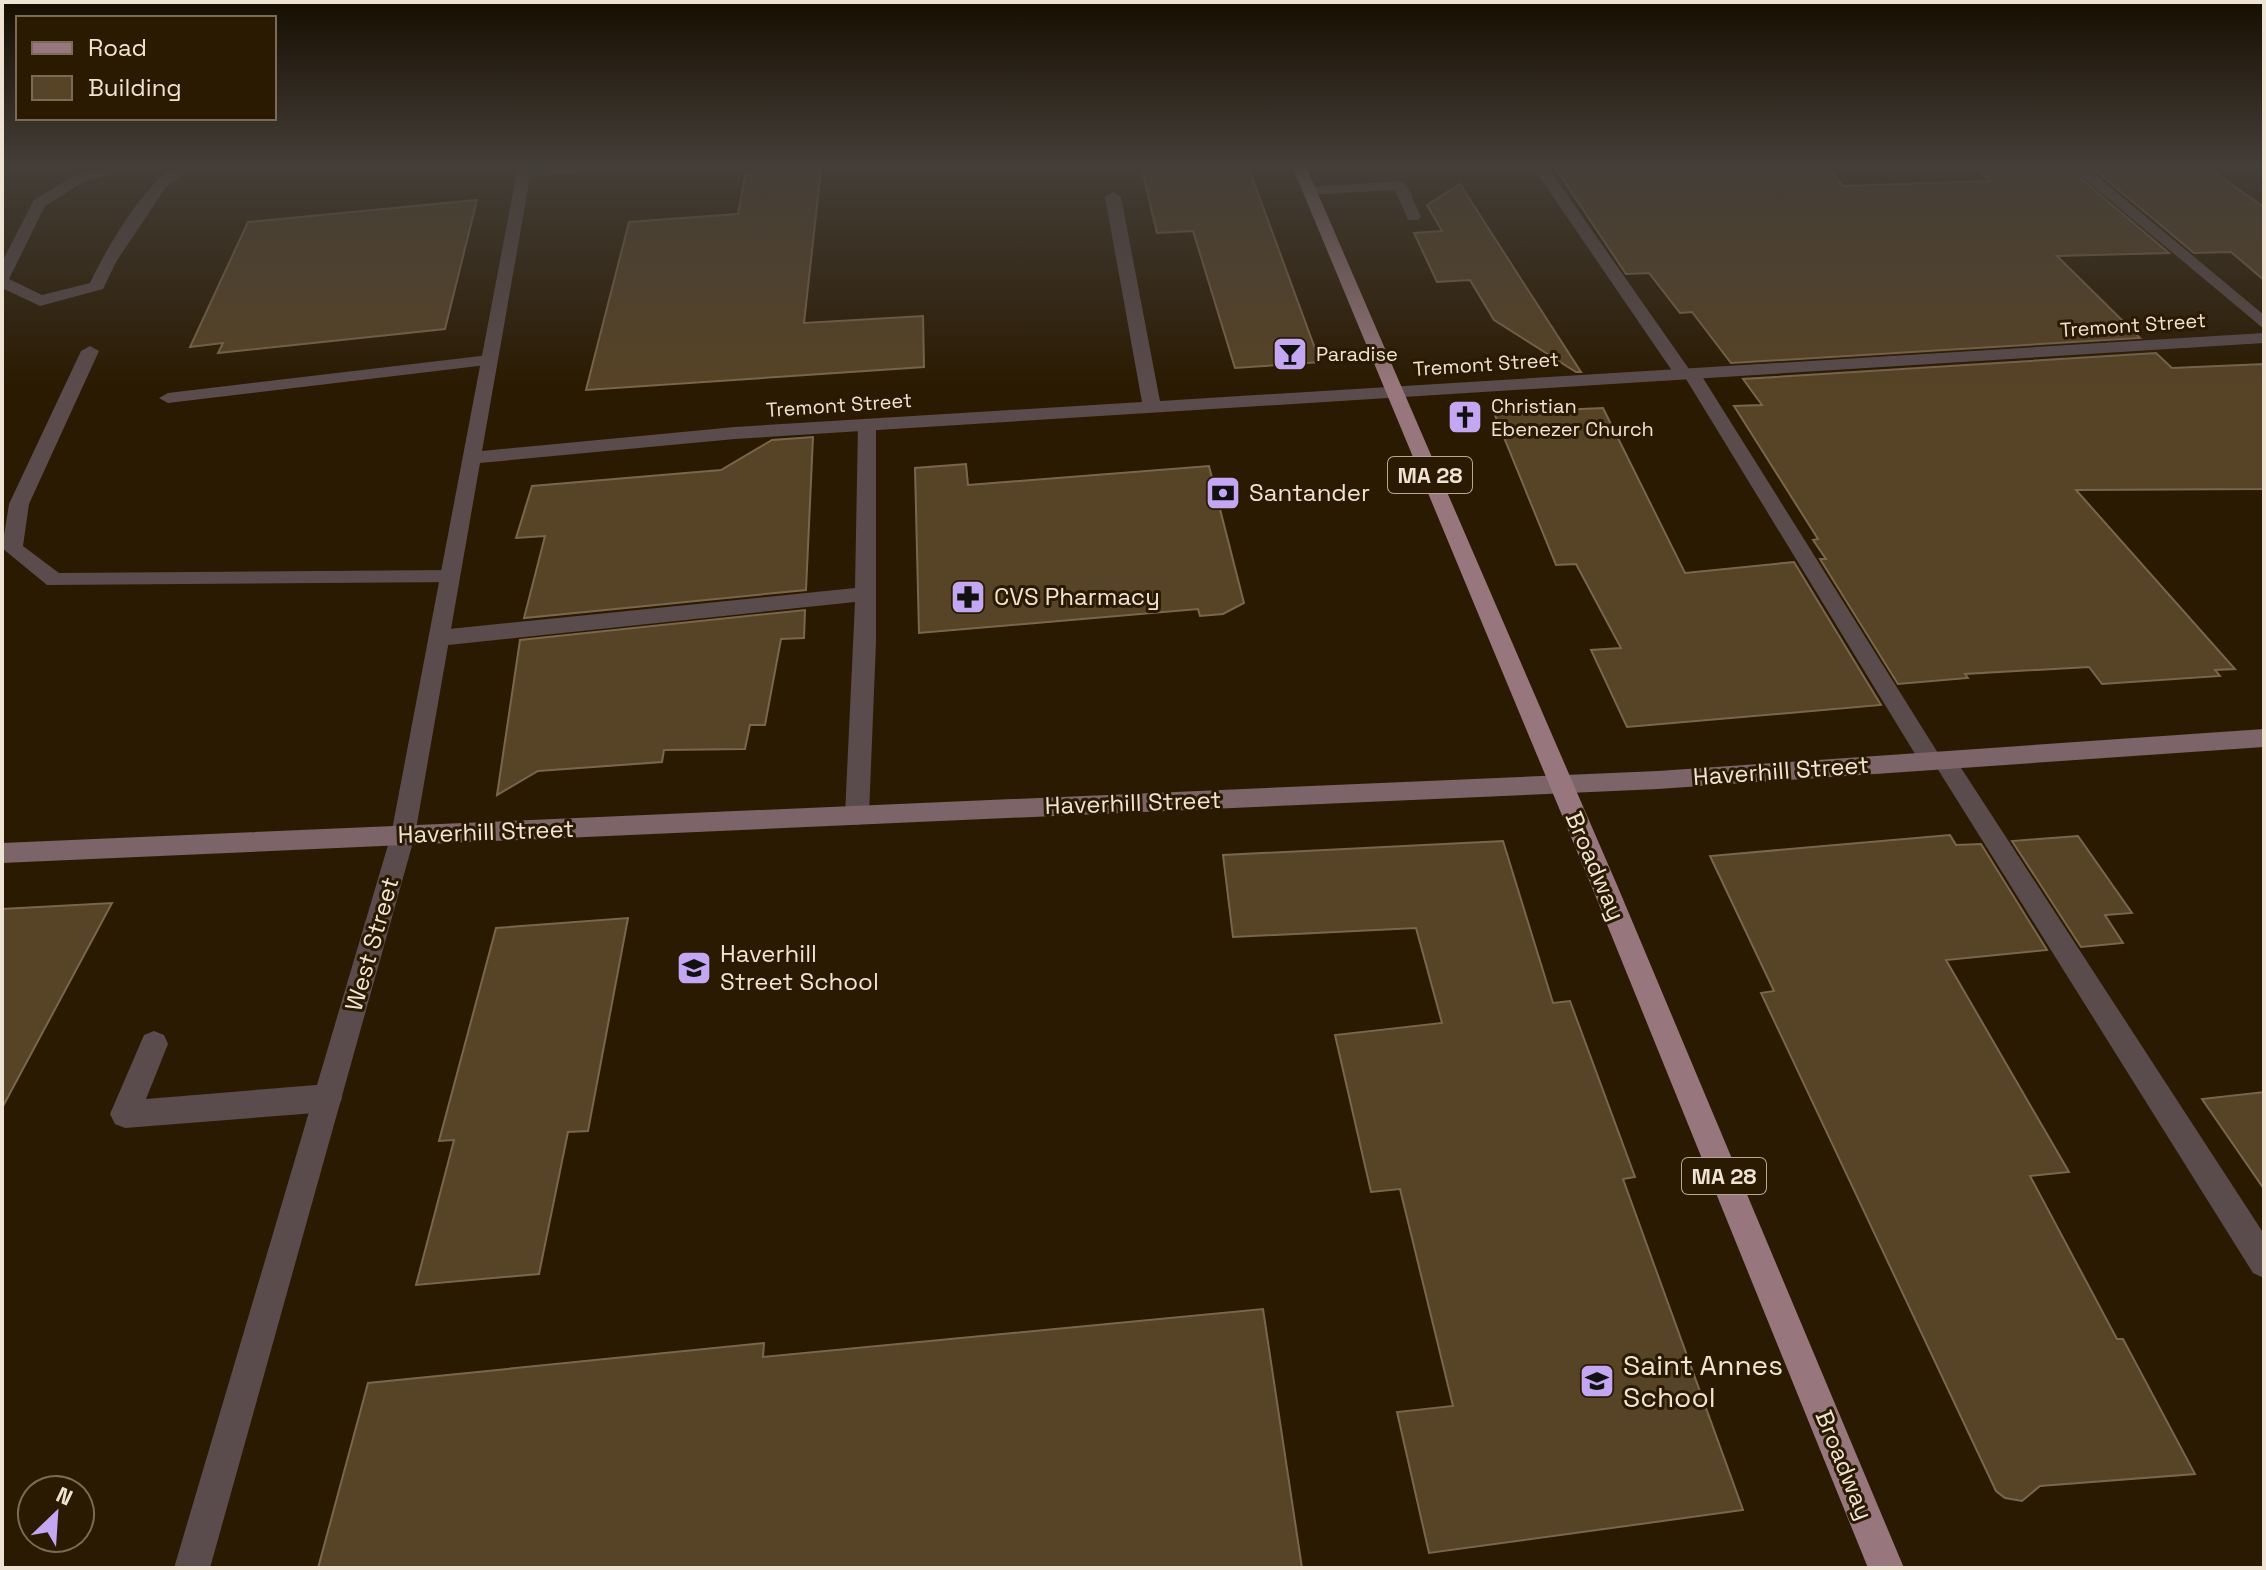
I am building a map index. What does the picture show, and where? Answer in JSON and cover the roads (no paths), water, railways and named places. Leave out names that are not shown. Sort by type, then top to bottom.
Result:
[{"type":"main road","name":"Broadway","points":[[1330,239],[1886,1568]]},
{"type":"main road","name":"Haverhill Street","points":[[2,853],[1561,785],[2264,738]]},
{"type":"street","points":[[22,239],[2,280],[40,301],[97,286],[123,239]]},
{"type":"street","name":"West Street","points":[[192,1568],[403,835],[511,239]]},
{"type":"street","points":[[1121,239],[1152,407]]},
{"type":"street","points":[[1591,239],[1688,374],[2264,1262]]},
{"type":"street","points":[[2163,239],[2264,324]]},
{"type":"street","name":"Tremont Street","points":[[471,458],[735,433],[2264,338]]},
{"type":"street","points":[[90,351],[19,504],[12,548],[54,580],[450,577]]},
{"type":"street","points":[[168,398],[489,360]]},
{"type":"street","points":[[857,815],[866,594],[867,425]]},
{"type":"street","points":[[439,638],[866,594]]},
{"type":"street","points":[[154,1044],[125,1114],[328,1098]]},
{"type":"place","name":"Paradise","points":[[1290,354]]},
{"type":"place","name":"Christian Ebenezer Church","points":[[1465,417]]},
{"type":"place","name":"Santander","points":[[1223,493]]},
{"type":"place","name":"CVS Pharmacy","points":[[968,597]]},
{"type":"place","name":"Haverhill Street School","points":[[694,968]]},
{"type":"place","name":"Saint Annes School","points":[[1597,1381]]}]
